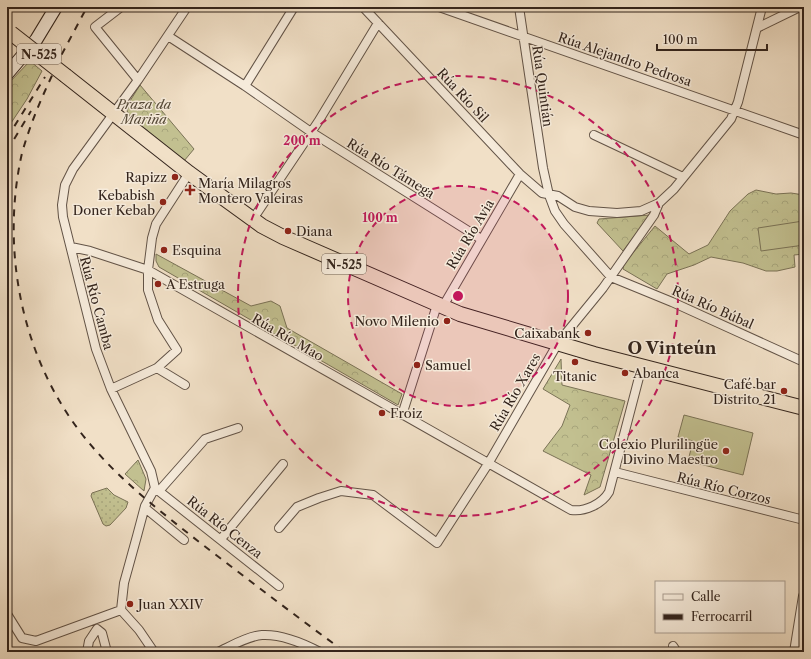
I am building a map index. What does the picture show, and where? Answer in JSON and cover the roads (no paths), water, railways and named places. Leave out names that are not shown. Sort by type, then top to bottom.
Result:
[{"type":"highway","name":"N-525","points":[[9,31],[189,173],[253,219],[283,237],[439,306],[472,319],[642,366],[804,408]]},
{"type":"main road","points":[[7,74],[36,40],[56,7]]},
{"type":"street","points":[[121,7],[95,27],[138,80]]},
{"type":"street","name":"Rúa Río Camba","points":[[157,490],[151,471],[111,389],[96,349],[70,247],[62,204],[65,185],[78,161],[114,114],[187,7]]},
{"type":"street","points":[[245,86],[294,7]]},
{"type":"street","name":"Rúa Río Sil","points":[[363,7],[520,174],[542,193],[558,196]]},
{"type":"street","name":"Rúa Alejandro Pedrosa","points":[[439,7],[804,135]]},
{"type":"street","name":"Rúa Quintián","points":[[519,7],[548,195]]},
{"type":"street","points":[[558,196],[576,207],[589,211],[617,213],[641,211],[660,203],[724,129],[735,111],[762,7]]},
{"type":"street","points":[[757,28],[800,7]]},
{"type":"street","points":[[253,219],[311,132],[378,23]]},
{"type":"street","name":"Rúa Río Támega","points":[[168,36],[245,86],[311,132],[481,239]]},
{"type":"street","points":[[594,136],[683,177]]},
{"type":"street","name":"Rúa Quintián","points":[[543,168],[558,196]]},
{"type":"street","points":[[111,389],[157,368],[177,350],[158,320],[148,290],[148,270],[152,238],[156,224],[189,173]]},
{"type":"street","name":"Rúa Río Avia","points":[[402,415],[439,306],[520,174]]},
{"type":"street","points":[[548,195],[559,218],[611,276]]},
{"type":"street","name":"Rúa Río Xares","points":[[279,528],[298,507],[341,491],[373,495],[401,518],[437,543],[488,464],[558,343],[611,276],[654,215],[660,203]]},
{"type":"street","name":"Rúa Río Mao","points":[[70,247],[90,251],[148,270],[562,507],[577,511],[594,505],[606,497],[615,472],[642,366]]},
{"type":"street","name":"Rúa Río Búbal","points":[[611,276],[804,362]]},
{"type":"street","points":[[157,368],[185,385]]},
{"type":"street","points":[[154,652],[139,630],[121,610],[124,583],[146,505],[157,490],[205,438],[238,428]]},
{"type":"street","points":[[221,539],[283,464]]},
{"type":"street","name":"Rúa Río Corzos","points":[[615,472],[804,520]]},
{"type":"street","name":"Rúa Río Cenza","points":[[157,490],[280,586]]},
{"type":"street","points":[[146,505],[184,540]]},
{"type":"street","points":[[795,652],[804,596]]},
{"type":"street","points":[[7,614],[20,635],[26,640],[36,641],[121,610]]},
{"type":"street","points":[[87,652],[89,641],[97,629],[97,618]]},
{"type":"street","points":[[97,629],[102,633],[107,652]]},
{"type":"street","points":[[218,652],[262,635],[280,637],[306,645],[318,652]]},
{"type":"railway","points":[[55,67],[87,7]]},
{"type":"railway","points":[[58,63],[38,107],[22,153],[16,190],[14,228],[16,266],[22,303],[32,339],[45,374],[63,407],[85,438],[126,482],[203,545],[345,652]]},
{"type":"railway","points":[[7,138],[45,77]]},
{"type":"railway","points":[[7,151],[31,111]]},
{"type":"place","name":"Rapizz","points":[[175,177]]},
{"type":"place","name":"María Milagros Montero Valeiras","points":[[190,190]]},
{"type":"place","name":"Kebabish Doner Kebab","points":[[163,202]]},
{"type":"place","name":"Diana","points":[[288,231]]},
{"type":"place","name":"Esquina","points":[[164,250]]},
{"type":"place","name":"A Estruga","points":[[158,284]]},
{"type":"place","name":"Novo Milenio","points":[[447,321]]},
{"type":"place","name":"Caixabank","points":[[588,333]]},
{"type":"place","name":"Titanic","points":[[575,362]]},
{"type":"place","name":"Samuel","points":[[417,365]]},
{"type":"place","name":"Abanca","points":[[625,373]]},
{"type":"place","name":"Café bar Distrito 21","points":[[784,391]]},
{"type":"place","name":"Froiz","points":[[382,413]]},
{"type":"place","name":"Colexio Plurilingüe Divino Maestro","points":[[726,451]]},
{"type":"place","name":"Juan XXIV","points":[[130,604]]},
{"type":"district","name":"O Vinteún","points":[[672,348]]},
{"type":"park label","name":"Praza da Mariña","points":[[144,112]]}]
